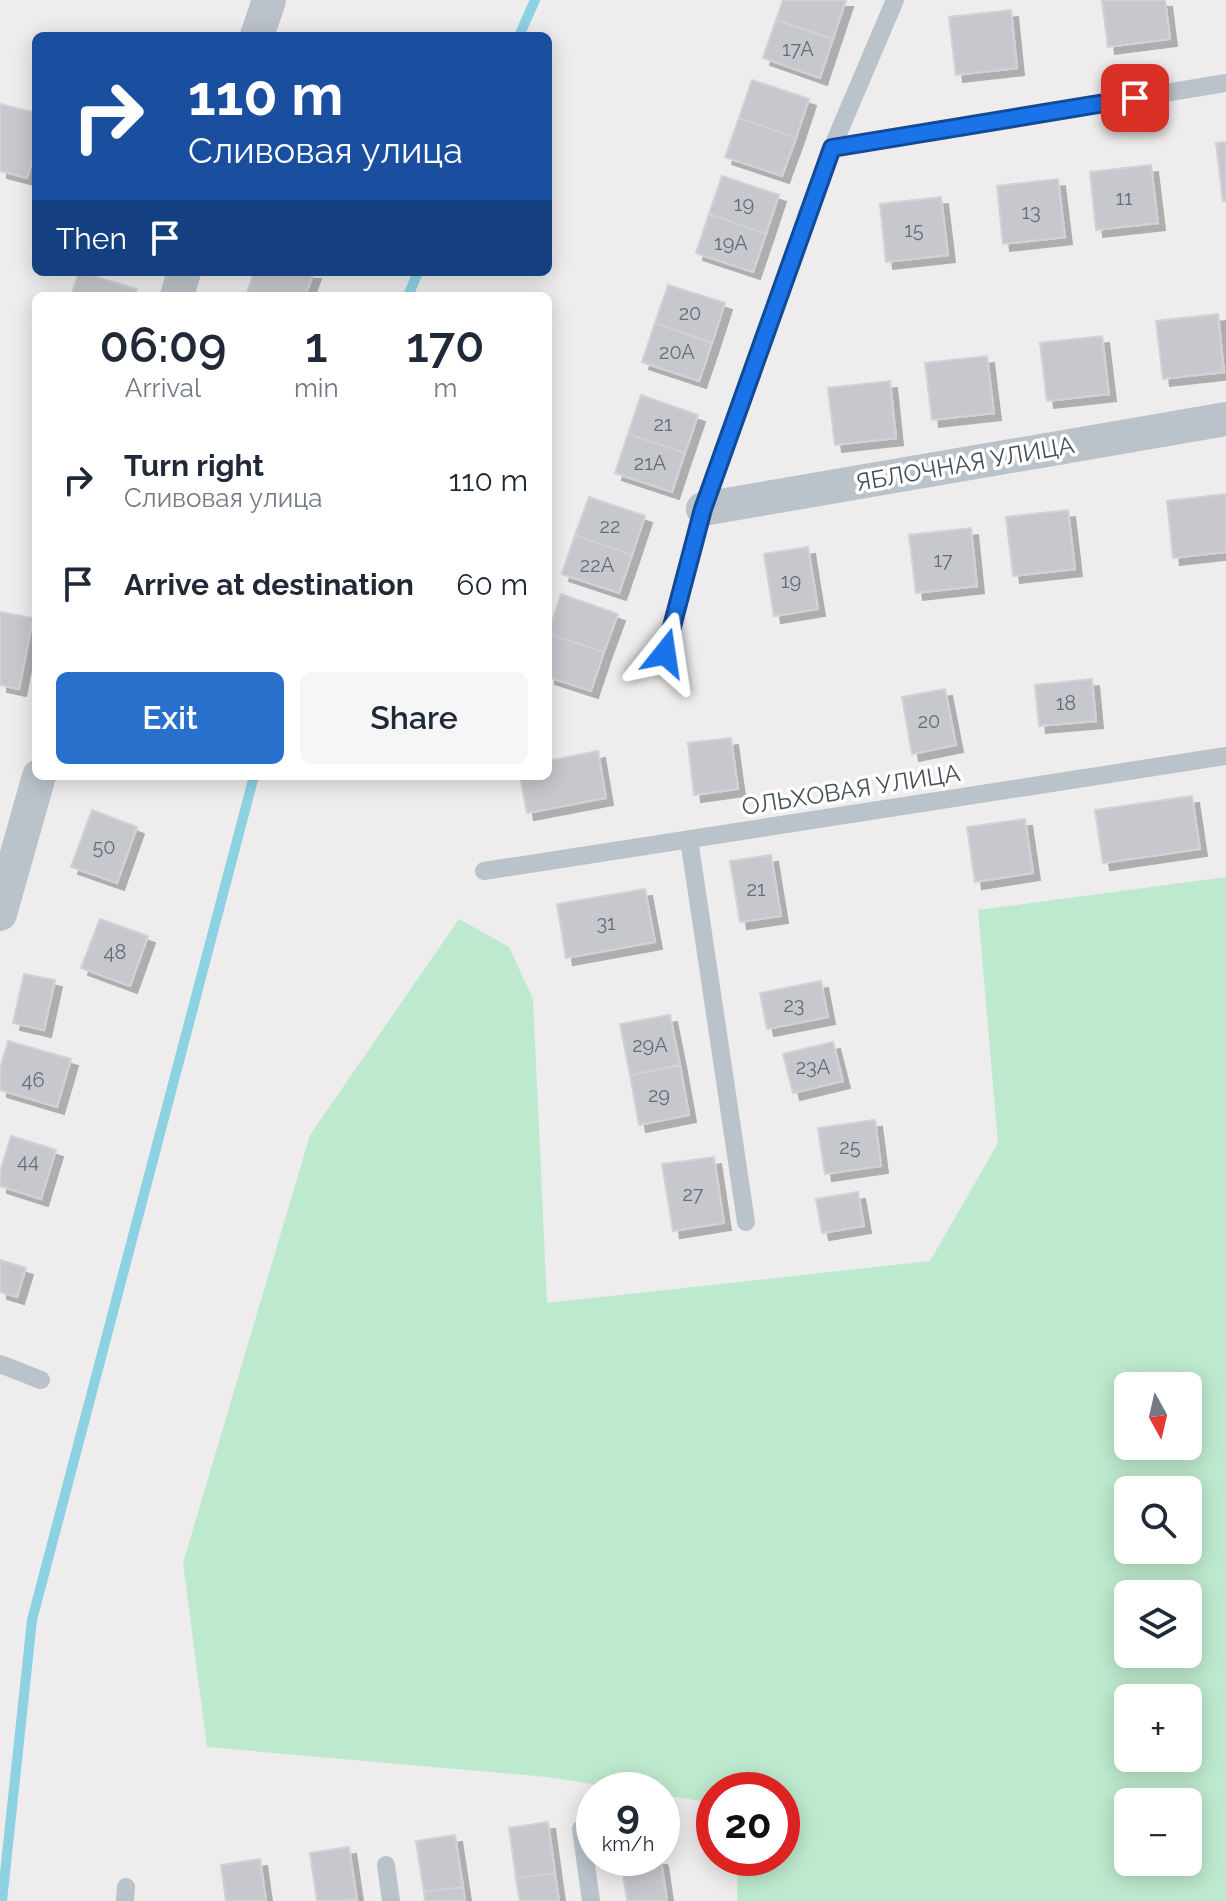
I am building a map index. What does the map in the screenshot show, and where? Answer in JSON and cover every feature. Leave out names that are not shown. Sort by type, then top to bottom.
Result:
[{"type":"street","points":[[258,32],[269,0]]},
{"type":"street","name":"ЯБЛОЧНАЯ УЛИЦА","points":[[703,509],[1226,419]]},
{"type":"street","points":[[0,914],[38,780]]},
{"type":"lane","points":[[665,653],[703,509],[832,148],[895,0]]},
{"type":"lane","points":[[832,148],[1226,83]]},
{"type":"lane","name":"ОЛЬХОВАЯ УЛИЦА","points":[[484,871],[1226,756]]},
{"type":"lane","points":[[689,839],[746,1222]]},
{"type":"lane","points":[[0,1364],[41,1380]]},
{"type":"lane","points":[[386,1865],[391,1901]]},
{"type":"lane","points":[[588,1876],[591,1901]]},
{"type":"green space","points":[[1226,877],[1226,1901],[737,1901],[738,1876],[800,1876],[800,1772],[696,1772],[696,1800],[680,1798],[680,1772],[576,1772],[576,1781],[207,1747],[183,1563],[310,1135],[459,919],[509,947],[533,999],[547,1303],[930,1261],[998,1143],[978,910]]},
{"type":"building","points":[[783,0],[846,0],[833,39],[776,20]]},
{"type":"building","points":[[1102,0],[1165,0],[1170,39],[1108,47]]},
{"type":"building","points":[[1011,10],[1017,68],[956,75],[949,17]]},
{"type":"building","points":[[776,20],[833,39],[820,78],[763,58]]},
{"type":"building","points":[[752,80],[809,99],[796,138],[739,118]]},
{"type":"building","points":[[0,104],[32,112],[32,161],[27,178],[0,171]]},
{"type":"building","points":[[739,118],[796,138],[782,176],[725,157]]},
{"type":"building","points":[[1226,142],[1226,201],[1223,201],[1216,143]]},
{"type":"building","points":[[1151,165],[1158,223],[1096,230],[1090,172]]},
{"type":"building","points":[[722,176],[779,195],[766,234],[709,214]]},
{"type":"building","points":[[1058,179],[1065,237],[1003,244],[997,186]]},
{"type":"building","points":[[941,197],[948,255],[886,262],[880,204]]},
{"type":"building","points":[[709,214],[766,234],[753,272],[696,253]]},
{"type":"building","points":[[78,276],[93,276],[137,289],[136,292],[72,292]]},
{"type":"building","points":[[253,276],[312,276],[306,292],[247,292]]},
{"type":"building","points":[[668,285],[725,303],[712,343],[655,323]]},
{"type":"building","points":[[1218,314],[1224,372],[1163,379],[1156,321]]},
{"type":"building","points":[[655,323],[712,343],[699,381],[642,362]]},
{"type":"building","points":[[1102,336],[1109,394],[1047,401],[1040,343]]},
{"type":"building","points":[[987,356],[994,413],[932,420],[925,363]]},
{"type":"building","points":[[890,381],[896,438],[835,445],[828,388]]},
{"type":"building","points":[[641,395],[698,415],[685,453],[628,434]]},
{"type":"building","points":[[628,434],[685,453],[672,492],[615,473]]},
{"type":"building","points":[[1226,494],[1226,552],[1173,558],[1167,501]]},
{"type":"building","points":[[589,497],[645,516],[632,555],[575,535]]},
{"type":"building","points":[[1068,510],[1075,569],[1013,576],[1006,517]]},
{"type":"building","points":[[971,528],[977,586],[916,593],[909,535]]},
{"type":"building","points":[[575,535],[632,555],[619,593],[562,574]]},
{"type":"building","points":[[808,547],[818,609],[774,616],[764,554]]},
{"type":"building","points":[[561,594],[618,614],[604,652],[552,635],[552,622]]},
{"type":"building","points":[[0,612],[32,618],[19,689],[0,685]]},
{"type":"building","points":[[552,635],[604,652],[591,691],[552,678]]},
{"type":"building","points":[[1092,679],[1096,721],[1039,726],[1035,685]]},
{"type":"building","points":[[945,689],[956,745],[912,754],[902,697]]},
{"type":"building","points":[[731,738],[738,789],[694,795],[688,743]]},
{"type":"building","points":[[598,751],[606,798],[527,813],[521,780],[552,780],[552,760]]},
{"type":"building","points":[[1192,796],[1200,849],[1103,863],[1095,810]]},
{"type":"building","points":[[92,810],[137,827],[117,883],[71,867]]},
{"type":"building","points":[[1025,819],[1033,873],[975,882],[967,827]]},
{"type":"building","points":[[771,855],[781,916],[740,922],[730,861]]},
{"type":"building","points":[[645,889],[655,942],[566,958],[557,904]]},
{"type":"building","points":[[100,919],[148,936],[130,986],[81,968]]},
{"type":"building","points":[[24,974],[55,980],[44,1030],[13,1023]]},
{"type":"building","points":[[821,981],[828,1017],[767,1029],[760,993]]},
{"type":"building","points":[[670,1015],[680,1065],[630,1075],[620,1024]]},
{"type":"building","points":[[8,1041],[71,1059],[57,1107],[0,1090],[0,1069]]},
{"type":"building","points":[[833,1042],[843,1081],[793,1093],[783,1054]]},
{"type":"building","points":[[680,1065],[689,1115],[639,1125],[630,1075]]},
{"type":"building","points":[[875,1120],[881,1166],[825,1174],[818,1128]]},
{"type":"building","points":[[11,1136],[56,1150],[41,1199],[0,1186],[0,1172]]},
{"type":"building","points":[[714,1157],[724,1223],[673,1231],[662,1164]]},
{"type":"building","points":[[858,1192],[864,1226],[822,1233],[816,1199]]},
{"type":"building","points":[[0,1260],[26,1268],[17,1297],[0,1292]]},
{"type":"building","points":[[548,1822],[555,1873],[516,1878],[509,1828]]},
{"type":"building","points":[[455,1835],[463,1887],[424,1892],[416,1841]]},
{"type":"building","points":[[349,1847],[357,1900],[317,1901],[310,1853]]},
{"type":"building","points":[[260,1859],[266,1901],[226,1901],[221,1865]]},
{"type":"building","points":[[555,1873],[559,1901],[520,1901],[516,1878]]},
{"type":"building","points":[[623,1876],[663,1876],[667,1901],[627,1901]]},
{"type":"building","points":[[463,1887],[465,1901],[425,1901],[424,1892]]},
{"type":"waterway","points":[[521,32],[535,0]]},
{"type":"waterway","points":[[410,292],[416,276]]},
{"type":"waterway","points":[[2,1901],[32,1620],[253,780]]},
{"type":"route","points":[[665,653],[703,509],[832,148],[1135,98]]}]
